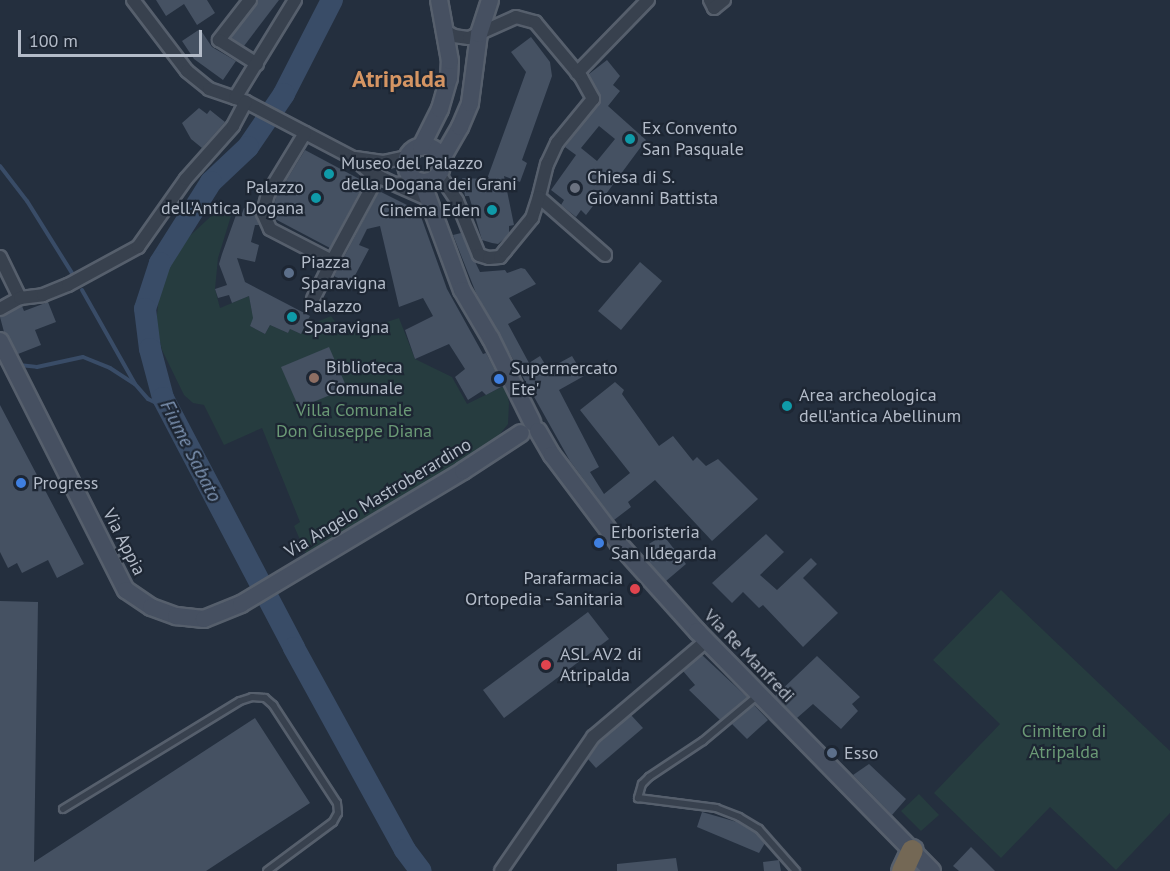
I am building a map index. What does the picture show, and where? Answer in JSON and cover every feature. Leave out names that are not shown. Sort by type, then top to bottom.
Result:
[{"type":"highway","points":[[902,871],[912,850]]},
{"type":"street","points":[[133,0],[187,71],[209,88],[244,101],[353,158],[378,176],[429,200]]},
{"type":"street","points":[[250,0],[219,40],[257,64]]},
{"type":"street","points":[[0,309],[20,298],[43,295],[68,285],[138,247],[186,179],[233,126],[257,64],[295,0]]},
{"type":"street","points":[[421,147],[446,94],[450,61],[439,0]]},
{"type":"street","points":[[490,0],[479,34],[470,103],[460,127],[434,174],[429,200],[462,290],[520,394],[528,431]]},
{"type":"street","points":[[578,73],[648,0]]},
{"type":"street","points":[[710,0],[714,8],[724,0]]},
{"type":"street","points":[[407,157],[408,174],[434,174],[457,201],[479,255],[489,258],[500,256],[532,218],[547,164],[557,143],[593,99],[578,73],[536,22],[516,17],[469,38],[454,36],[445,31]]},
{"type":"street","points":[[301,131],[268,194],[263,213],[270,229],[332,261]]},
{"type":"street","points":[[353,158],[383,162],[407,157],[415,148],[431,148],[437,218]]},
{"type":"street","points":[[395,184],[434,174]]},
{"type":"street","points":[[313,299],[378,176]]},
{"type":"street","points":[[539,197],[605,255]]},
{"type":"street","points":[[0,257],[20,298]]},
{"type":"street","name":"Via Appia","points":[[0,341],[126,590],[151,607],[185,617],[204,619],[241,604],[280,581]]},
{"type":"street","name":"Via Angelo Mastroberardino","points":[[280,581],[528,431]]},
{"type":"street","name":"Via Re Manfredi","points":[[528,431],[552,455],[619,544],[706,641],[932,871]]},
{"type":"street","points":[[501,871],[593,737],[706,641]]},
{"type":"lane","points":[[759,694],[702,741],[649,777],[642,784],[638,798],[716,808],[739,818],[759,829],[796,871]]},
{"type":"lane","points":[[63,809],[240,700],[252,697],[265,698],[273,705],[337,803],[338,813],[333,822],[267,871]]},
{"type":"green space","name":"Villa Comunale Don Giuseppe Diana","points":[[220,208],[231,216],[218,258],[215,289],[220,308],[249,296],[252,312],[255,314],[250,326],[265,334],[270,325],[288,333],[290,329],[301,334],[309,318],[317,322],[331,316],[337,324],[359,331],[399,318],[415,359],[452,377],[467,404],[506,385],[509,403],[508,424],[496,439],[307,556],[294,526],[300,522],[262,428],[224,445],[204,405],[193,403],[184,395],[162,350],[156,324],[160,287],[167,267],[182,243]]},
{"type":"green space","name":"Cimitero di Atripalda","points":[[1001,590],[1170,751],[1170,813],[1116,870],[1050,807],[1001,858],[934,793],[1000,724],[933,660]]},
{"type":"green space","points":[[919,794],[939,815],[921,831],[901,811]]},
{"type":"building","points":[[156,0],[207,0],[215,13],[197,25],[184,4],[166,16]]},
{"type":"building","points":[[258,0],[279,0],[244,46],[231,38]]},
{"type":"building","points":[[200,29],[212,47],[236,61],[223,80],[194,59],[182,41]]},
{"type":"building","points":[[531,37],[550,62],[552,76],[522,160],[527,163],[520,182],[504,176],[514,225],[509,226],[509,233],[498,244],[492,243],[482,240],[469,196],[465,196],[462,178],[487,179],[526,72],[511,52]]},
{"type":"building","points":[[607,60],[620,76],[613,85],[620,91],[608,106],[646,140],[606,194],[603,193],[586,215],[581,210],[576,217],[561,205],[564,200],[551,190],[576,155],[565,147],[601,100],[589,74]],"holes":[[[599,126],[615,139],[597,161],[581,148]]]},
{"type":"building","points":[[199,108],[207,114],[210,110],[225,122],[202,148],[191,139],[182,123]]},
{"type":"building","name":"Palazzo dell'Antica Dogana","points":[[305,150],[365,182],[330,248],[275,219],[272,212],[276,197]]},
{"type":"building","points":[[379,191],[419,211],[447,289],[503,386],[486,395],[482,391],[468,400],[455,377],[465,369],[449,344],[415,359],[405,330],[433,316],[423,298],[399,307],[380,226],[367,229],[359,245],[369,249],[350,285],[334,276]]},
{"type":"building","points":[[244,208],[255,209],[259,225],[255,225],[251,242],[259,245],[255,262],[237,258],[245,282],[310,316],[301,334],[290,329],[288,333],[270,325],[265,334],[250,326],[253,318],[249,296],[232,303],[229,295],[218,298],[215,289],[227,285],[219,264],[236,215],[241,216]]},
{"type":"building","points":[[461,233],[480,272],[505,270],[507,273],[521,268],[525,269],[536,284],[509,298],[521,317],[508,324],[529,363],[540,356],[548,369],[572,356],[584,376],[559,390],[599,467],[590,472],[604,494],[630,473],[580,410],[615,382],[624,390],[622,394],[659,446],[673,436],[693,461],[697,457],[706,466],[718,459],[758,499],[712,541],[655,480],[628,502],[631,507],[614,520],[570,461],[476,293],[453,235]]},
{"type":"building","points":[[640,262],[662,281],[621,330],[598,311]]},
{"type":"building","points":[[48,302],[56,322],[35,330],[41,345],[18,354],[4,332],[0,317],[22,306],[24,311]]},
{"type":"building","name":"Biblioteca Comunale","points":[[329,347],[347,388],[299,408],[281,367]]},
{"type":"building","name":"Progress","points":[[0,405],[84,564],[57,578],[48,560],[22,573],[17,563],[8,568],[0,552]]},
{"type":"building","points":[[766,534],[784,552],[760,575],[777,590],[811,558],[817,564],[803,578],[838,613],[803,647],[763,605],[759,608],[743,592],[732,603],[712,583]]},
{"type":"building","points":[[663,535],[686,564],[666,581],[646,559],[655,552],[649,544]]},
{"type":"building","points":[[0,601],[38,602],[34,862],[255,718],[310,803],[206,871],[0,871]]},
{"type":"building","name":"ASL AV2 di Atripalda","points":[[588,612],[609,639],[504,718],[483,690]]},
{"type":"building","points":[[702,655],[747,697],[720,720],[689,690],[695,685],[683,671]]},
{"type":"building","points":[[817,656],[860,697],[852,704],[858,711],[841,729],[813,704],[797,718],[775,696]]},
{"type":"building","points":[[754,705],[768,720],[747,739],[732,724]]},
{"type":"building","points":[[631,715],[643,728],[596,768],[588,759],[599,743]]},
{"type":"building","points":[[869,764],[906,799],[892,815],[853,775]]},
{"type":"building","points":[[702,812],[737,822],[756,833],[765,843],[759,853],[697,827]]},
{"type":"building","points":[[971,847],[995,871],[959,871],[953,866]]},
{"type":"building","points":[[676,858],[678,871],[617,871],[617,864]]},
{"type":"building","points":[[779,860],[781,871],[764,871],[763,862]]},
{"type":"waterway","name":"Fiume Sabato","points":[[332,0],[284,94],[248,147],[211,182],[160,263],[145,309],[150,349],[163,398],[294,648],[405,850],[421,871]]},
{"type":"waterway","points":[[0,166],[27,201],[72,273]]},
{"type":"waterway","points":[[82,290],[135,384],[148,399],[167,408]]},
{"type":"waterway","points":[[19,365],[37,367],[83,357],[110,368],[135,384]]},
{"type":"place","name":"Ex Convento San Pasquale","points":[[630,139]]},
{"type":"place","name":"Museo del Palazzo della Dogana dei Grani","points":[[329,174]]},
{"type":"place","name":"Chiesa di S. Giovanni Battista","points":[[575,188]]},
{"type":"place","name":"Palazzo dell'Antica Dogana","points":[[316,198]]},
{"type":"place","name":"Cinema Eden","points":[[492,210]]},
{"type":"place","name":"Piazza Sparavigna","points":[[289,273]]},
{"type":"place","name":"Palazzo Sparavigna","points":[[292,317]]},
{"type":"place","name":"Biblioteca Comunale","points":[[314,378]]},
{"type":"place","name":"Supermercato Ete'","points":[[499,379]]},
{"type":"place","name":"Area archeologica dell'antica Abellinum","points":[[787,406]]},
{"type":"place","name":"Progress","points":[[21,483]]},
{"type":"place","name":"Erboristeria San Ildegarda","points":[[599,543]]},
{"type":"place","name":"Parafarmacia Ortopedia - Sanitaria","points":[[635,589]]},
{"type":"place","name":"ASL AV2 di Atripalda","points":[[546,665]]},
{"type":"place","name":"Esso","points":[[832,753]]},
{"type":"district","name":"Atripalda","points":[[399,79]]}]
